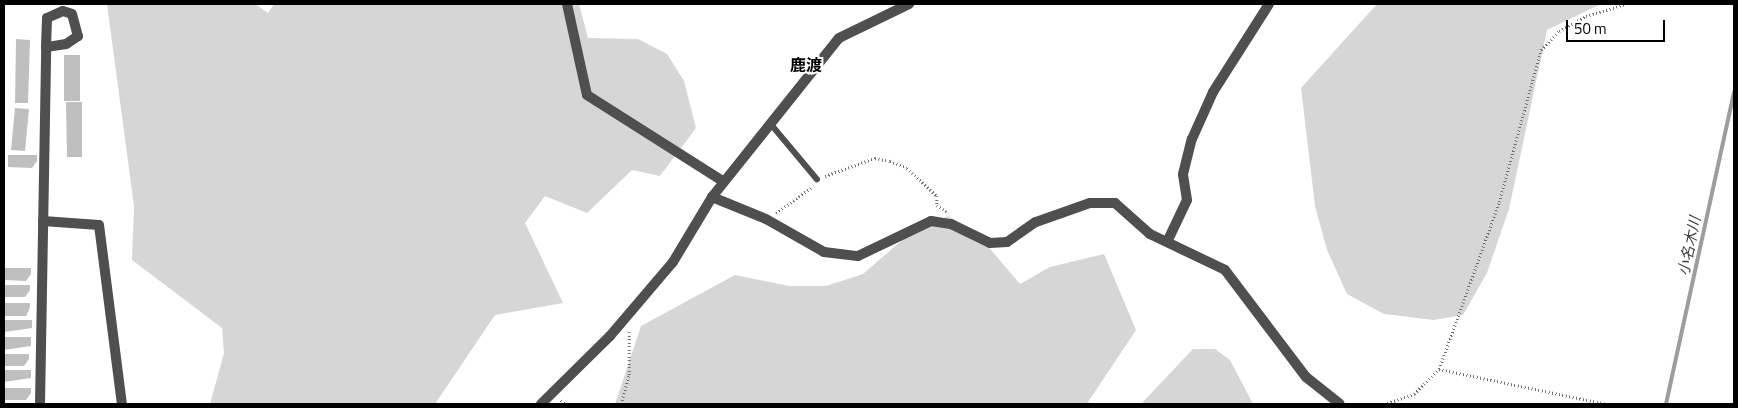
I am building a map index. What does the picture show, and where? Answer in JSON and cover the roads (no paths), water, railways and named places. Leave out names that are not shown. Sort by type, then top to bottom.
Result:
[{"type":"street","points":[[567,4],[587,95],[724,182]]},
{"type":"street","points":[[541,404],[628,314],[672,262],[712,197],[839,38],[909,4]]},
{"type":"street","points":[[1168,240],[1186,200],[1183,174],[1192,138],[1213,92],[1269,4]]},
{"type":"street","points":[[40,404],[46,47]]},
{"type":"street","points":[[712,197],[766,219],[824,252],[858,256],[928,222],[951,224],[990,243],[1007,242],[1036,222],[1102,202],[1115,203],[1150,234],[1168,240],[1226,270],[1306,377],[1340,404]]},
{"type":"street","points":[[43,220],[98,225],[122,404]]},
{"type":"lane","points":[[770,124],[817,178]]},
{"type":"waterway","name":"小名木川","points":[[1666,404],[1734,92]]},
{"type":"district","name":"鹿渡","points":[[806,65]]}]
